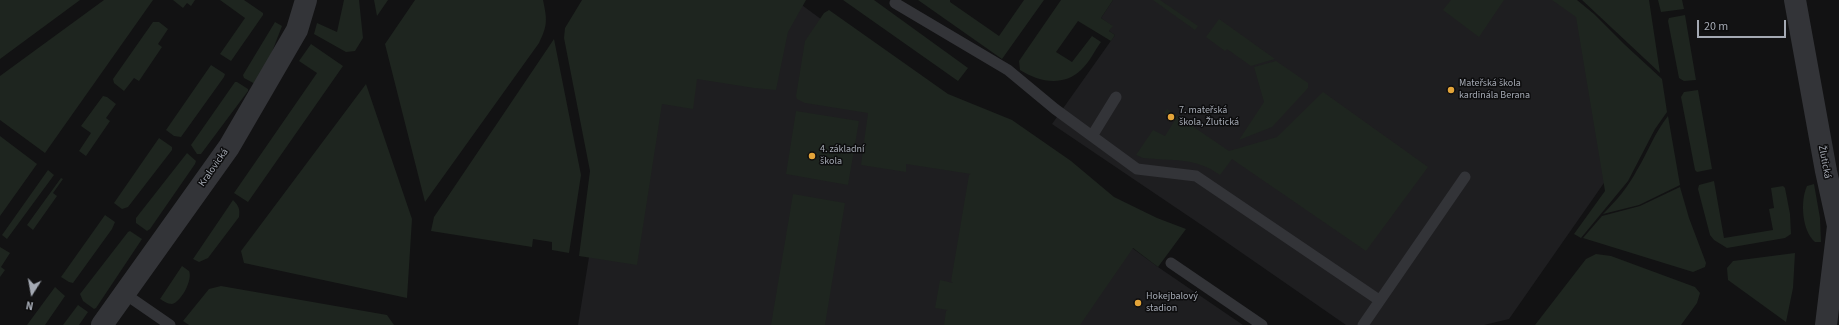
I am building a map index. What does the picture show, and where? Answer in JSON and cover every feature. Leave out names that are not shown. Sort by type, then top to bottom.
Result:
[{"type":"street","name":"Kralovická","points":[[102,325],[229,147],[297,30],[306,0]]},
{"type":"street","name":"Žlutická","points":[[1794,0],[1826,171],[1838,226],[1826,325]]},
{"type":"lane","points":[[894,1],[1008,70],[1055,109],[1137,169],[1196,176],[1379,300]]},
{"type":"lane","points":[[1092,136],[1116,97]]},
{"type":"lane","points":[[1363,325],[1465,177]]},
{"type":"lane","points":[[1171,263],[1262,325]]},
{"type":"lane","points":[[125,294],[170,325]]},
{"type":"shaded area","points":[[0,0],[80,0],[0,59]]},
{"type":"shaded area","points":[[104,0],[153,0],[45,153],[0,120],[0,76]]},
{"type":"shaded area","points":[[173,0],[195,0],[191,6],[187,3],[183,8]]},
{"type":"shaded area","points":[[220,0],[244,0],[263,13],[231,61],[220,54],[245,18]]},
{"type":"shaded area","points":[[344,0],[359,0],[363,38],[355,51],[346,52],[314,34],[317,23],[337,32]]},
{"type":"shaded area","points":[[374,0],[388,0],[377,16]]},
{"type":"shaded area","points":[[415,0],[543,0],[546,17],[544,31],[539,43],[425,202],[385,44]]},
{"type":"shaded area","points":[[582,0],[806,0],[788,32],[776,90],[697,79],[693,109],[662,104],[637,265],[579,256],[590,171],[564,38],[565,28]]},
{"type":"shaded area","name":"4. základní škola","points":[[685,0],[795,0],[1158,267],[1243,325],[578,325],[589,257]]},
{"type":"shaded area","points":[[843,0],[874,0],[968,68],[958,81]]},
{"type":"shaded area","points":[[918,0],[950,0],[950,2],[999,36],[1024,0],[1044,0],[1002,59]]},
{"type":"shaded area","points":[[1061,0],[1113,0],[1101,18],[1113,26],[1109,31],[1115,35],[1111,41],[1078,21],[1056,52],[1072,62],[1092,36],[1101,42],[1087,64],[1074,75],[1059,81],[1043,80],[1020,70],[1019,61]]},
{"type":"shaded area","name":"Mateřská škola kardinála Berana","points":[[1113,0],[1569,0],[1581,9],[1613,170],[1509,319],[1484,325],[1346,325],[1052,124],[1115,35],[1109,31],[1112,26],[1101,18]]},
{"type":"shaded area","points":[[1153,0],[1160,0],[1198,26],[1195,30]]},
{"type":"shaded area","points":[[1451,0],[1504,0],[1479,37],[1443,10]]},
{"type":"shaded area","points":[[1552,0],[1577,0],[1594,14],[1662,79],[1667,112],[1655,129],[1628,181],[1581,238],[1574,234],[1605,191],[1576,17]]},
{"type":"shaded area","points":[[1582,0],[1649,0],[1660,73]]},
{"type":"shaded area","points":[[1658,0],[1682,0],[1684,9],[1661,12]]},
{"type":"shaded area","points":[[829,10],[948,94],[1012,120],[1071,161],[1114,197],[1157,218],[1186,229],[1158,267],[1133,248],[1080,325],[944,325],[946,311],[948,310],[935,308],[940,280],[953,283],[951,281],[969,175],[971,174],[906,164],[906,172],[861,165],[868,113],[805,103],[797,99],[796,96],[805,41],[824,13]]},
{"type":"shaded area","points":[[1685,15],[1696,80],[1684,81],[1679,78],[1668,21],[1669,18]]},
{"type":"shaded area","points":[[1219,19],[1275,59],[1251,66],[1227,49],[1225,51],[1206,37]]},
{"type":"shaded area","points":[[153,22],[159,22],[168,29],[158,44],[162,47],[139,81],[134,78],[124,91],[114,83],[113,79]]},
{"type":"shaded area","points":[[275,22],[282,26],[260,83],[257,85],[244,78],[243,75]]},
{"type":"shaded area","points":[[554,39],[581,175],[569,253],[552,250],[552,242],[533,239],[532,247],[431,231],[434,217]]},
{"type":"shaded area","points":[[311,44],[343,66],[248,202],[234,193],[317,73],[299,61]]},
{"type":"shaded area","points":[[1276,61],[1308,83],[1308,88],[1272,127],[1239,140],[1264,102],[1254,67]]},
{"type":"shaded area","points":[[211,65],[225,74],[224,77],[181,137],[174,136],[166,130]]},
{"type":"shaded area","points":[[235,82],[248,89],[248,91],[201,154],[197,154],[191,145]]},
{"type":"shaded area","points":[[366,84],[412,219],[407,298],[244,263],[241,251]]},
{"type":"shaded area","points":[[1698,90],[1712,169],[1697,172],[1695,170],[1681,97],[1684,92]]},
{"type":"shaded area","points":[[1323,92],[1428,167],[1366,251],[1232,159],[1220,175],[1202,165],[1183,161],[1143,158],[1136,155],[1153,130],[1165,136],[1175,120],[1164,113],[1167,109],[1229,151],[1277,137]]},
{"type":"shaded area","points":[[103,96],[107,97],[116,104],[106,118],[110,121],[86,156],[79,151],[91,133],[81,126]]},
{"type":"shaded area","points":[[796,111],[859,121],[848,185],[786,174]]},
{"type":"shaded area","points":[[1668,116],[1680,185],[1639,205],[1603,214],[1630,182],[1659,129]]},
{"type":"shaded area","points":[[0,136],[37,164],[0,216]]},
{"type":"shaded area","points":[[159,138],[172,147],[172,150],[128,207],[122,209],[114,203]]},
{"type":"shaded area","points":[[187,153],[196,161],[195,164],[150,229],[147,231],[136,223],[136,218]]},
{"type":"shaded area","points":[[48,170],[54,175],[7,239],[2,235]]},
{"type":"shaded area","points":[[61,178],[63,179],[53,193],[57,196],[33,230],[27,225]]},
{"type":"shaded area","points":[[1714,181],[1724,238],[1773,230],[1769,209],[1774,208],[1771,188],[1783,186],[1785,188],[1790,214],[1791,234],[1785,238],[1727,248],[1714,240],[1710,235],[1698,189],[1699,185]]},
{"type":"shaded area","points":[[1814,184],[1820,218],[1821,242],[1815,242],[1807,231],[1804,216],[1803,200],[1805,192],[1807,186]]},
{"type":"shaded area","points":[[1680,187],[1689,218],[1706,263],[1705,267],[1693,272],[1583,238],[1602,216],[1640,206]]},
{"type":"shaded area","points":[[793,194],[845,203],[825,325],[771,325]]},
{"type":"shaded area","points":[[233,200],[239,208],[239,217],[208,258],[199,262],[193,259]]},
{"type":"shaded area","points":[[105,215],[115,222],[112,229],[73,283],[69,282],[61,277]]},
{"type":"shaded area","points":[[130,231],[142,239],[94,309],[83,301],[80,294]]},
{"type":"shaded area","points":[[0,247],[10,253],[1,267],[5,270],[0,277]]},
{"type":"shaded area","points":[[1795,253],[1793,288],[1786,322],[1728,280],[1727,268],[1733,261]]},
{"type":"shaded area","points":[[1596,254],[1611,256],[1695,287],[1700,293],[1697,303],[1681,325],[1535,325],[1586,259]]},
{"type":"shaded area","points":[[182,266],[189,271],[190,275],[188,285],[179,299],[172,304],[167,303],[160,299]]},
{"type":"shaded area","points":[[221,286],[387,315],[394,325],[189,325],[183,321],[209,289]]},
{"type":"shaded area","points":[[55,287],[65,296],[45,325],[27,325]]},
{"type":"shaded area","points":[[78,305],[88,312],[79,325],[63,325]]},
{"type":"place","name":"Mateřská škola kardinála Berana","points":[[1451,90]]},
{"type":"place","name":"7. mateřská škola, Žlutická","points":[[1171,117]]},
{"type":"place","name":"4. základní škola","points":[[812,156]]},
{"type":"place","name":"Hokejbalový stadion","points":[[1138,303]]}]
